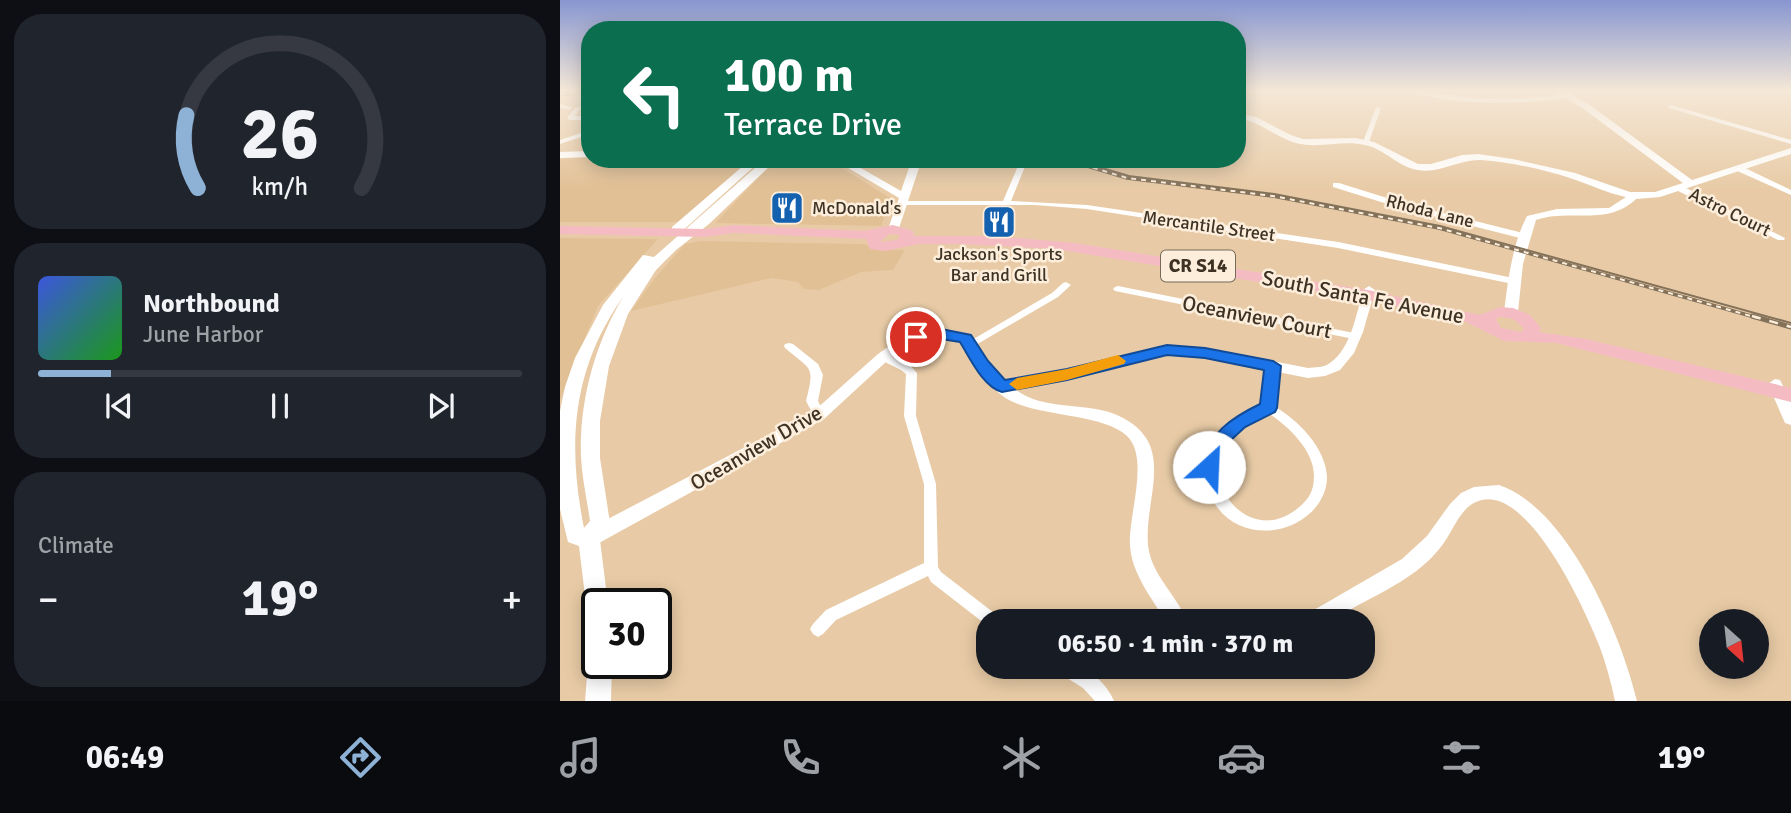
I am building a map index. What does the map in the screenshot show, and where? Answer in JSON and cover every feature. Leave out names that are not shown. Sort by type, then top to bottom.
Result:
[{"type":"main road","points":[[589,538],[575,536],[565,477],[563,428],[592,331],[621,286],[674,232],[747,168]]},
{"type":"main road","points":[[595,588],[589,538],[600,523],[590,451],[594,390],[622,307],[655,264],[698,232],[763,168]]},
{"type":"main road","name":"South Santa Fe Avenue","points":[[560,230],[698,232],[712,236],[891,236],[1058,244],[1368,293],[1471,318],[1490,319],[1511,312],[1530,330],[1556,338],[1784,390]]},
{"type":"main road","name":"South Santa Fe Avenue","points":[[1490,319],[1507,336],[1530,330]]},
{"type":"main road","points":[[563,428],[583,430],[583,444],[590,451]]},
{"type":"main road","points":[[598,701],[599,679]]},
{"type":"street","points":[[1264,123],[1283,135],[1302,142],[1366,142],[1420,168],[1435,167],[1466,157],[1482,157],[1563,172],[1606,191],[1633,196],[1652,196],[1791,151]]},
{"type":"street","points":[[1366,142],[1373,123]]},
{"type":"street","points":[[1605,123],[1691,184]]},
{"type":"street","points":[[1725,123],[1791,142]]},
{"type":"street","points":[[560,142],[581,135]]},
{"type":"street","points":[[560,155],[581,153]]},
{"type":"street","points":[[852,168],[903,200]]},
{"type":"street","points":[[891,236],[914,168]]},
{"type":"street","points":[[1006,203],[1021,168]]},
{"type":"street","points":[[1738,168],[1791,193]]},
{"type":"street","name":"Rhoda Lane","points":[[1336,185],[1400,205],[1524,236]]},
{"type":"street","name":"Astro Court","points":[[1679,188],[1781,237]]},
{"type":"street","points":[[1511,312],[1513,281],[1531,218],[1541,212],[1614,212],[1626,205],[1633,196]]},
{"type":"street","name":"Mercantile Street","points":[[903,200],[1087,207],[1338,245],[1513,281]]},
{"type":"street","points":[[1066,285],[1055,295],[970,344],[982,365],[1002,386],[1032,404],[1112,419],[1133,432],[1144,448],[1146,463],[1139,547],[1150,579],[1169,609]]},
{"type":"street","name":"Oceanview Court","points":[[1118,289],[1354,336]]},
{"type":"street","points":[[1002,386],[1067,375],[1167,350],[1205,353],[1308,373],[1325,371],[1342,362],[1368,293]]},
{"type":"street","name":"Oceanview Drive","points":[[589,538],[684,490],[818,415],[883,357],[903,343],[916,337],[941,334],[965,338],[970,344]]},
{"type":"street","points":[[789,346],[814,367],[818,375],[812,401],[818,415]]},
{"type":"street","points":[[883,357],[912,373],[910,416],[930,484],[931,566],[936,578],[977,609]]},
{"type":"street","points":[[1268,408],[1273,366]]},
{"type":"street","points":[[1784,390],[1791,419]]},
{"type":"street","points":[[1268,408],[1288,422],[1312,451],[1320,466],[1321,480],[1315,497],[1294,521],[1271,527],[1252,526],[1224,508],[1217,496],[1209,467],[1214,450],[1223,436],[1239,422],[1268,408]]},
{"type":"street","points":[[1334,609],[1410,563],[1434,542],[1445,522],[1473,494],[1488,490],[1504,493],[1521,503],[1543,527],[1582,584],[1603,627],[1625,689],[1626,701]]},
{"type":"street","points":[[818,629],[831,615],[931,566]]},
{"type":"street","points":[[1084,679],[1106,701]]},
{"type":"shaded area","points":[[581,158],[581,168],[744,168],[681,222],[560,222],[560,159]]},
{"type":"shaded area","points":[[770,168],[842,168],[892,199],[881,226],[715,223]]},
{"type":"shaded area","points":[[560,238],[658,239],[598,306],[560,400]]},
{"type":"shaded area","points":[[700,241],[864,244],[876,249],[905,250],[893,270],[861,272],[819,290],[804,289],[798,282],[772,278],[631,311],[685,244]]},
{"type":"tram line","points":[[1102,168],[1129,176],[1274,194],[1440,226],[1791,323]]},
{"type":"railway","points":[[1094,168],[1127,178],[1273,196],[1439,228],[1758,318]]},
{"type":"railway","points":[[1752,316],[1791,327]]},
{"type":"slow traffic","points":[[1017,384],[1067,375],[1118,361]]},
{"type":"place","name":"McDonald's","points":[[787,208]]},
{"type":"place","name":"Jackson's Sports Bar and Grill","points":[[999,222]]},
{"type":"route","points":[[916,337],[941,334],[965,338],[982,365],[1002,386],[1067,375],[1167,350],[1205,353],[1273,366],[1268,408],[1239,422],[1223,436],[1214,450],[1209,467]]}]
